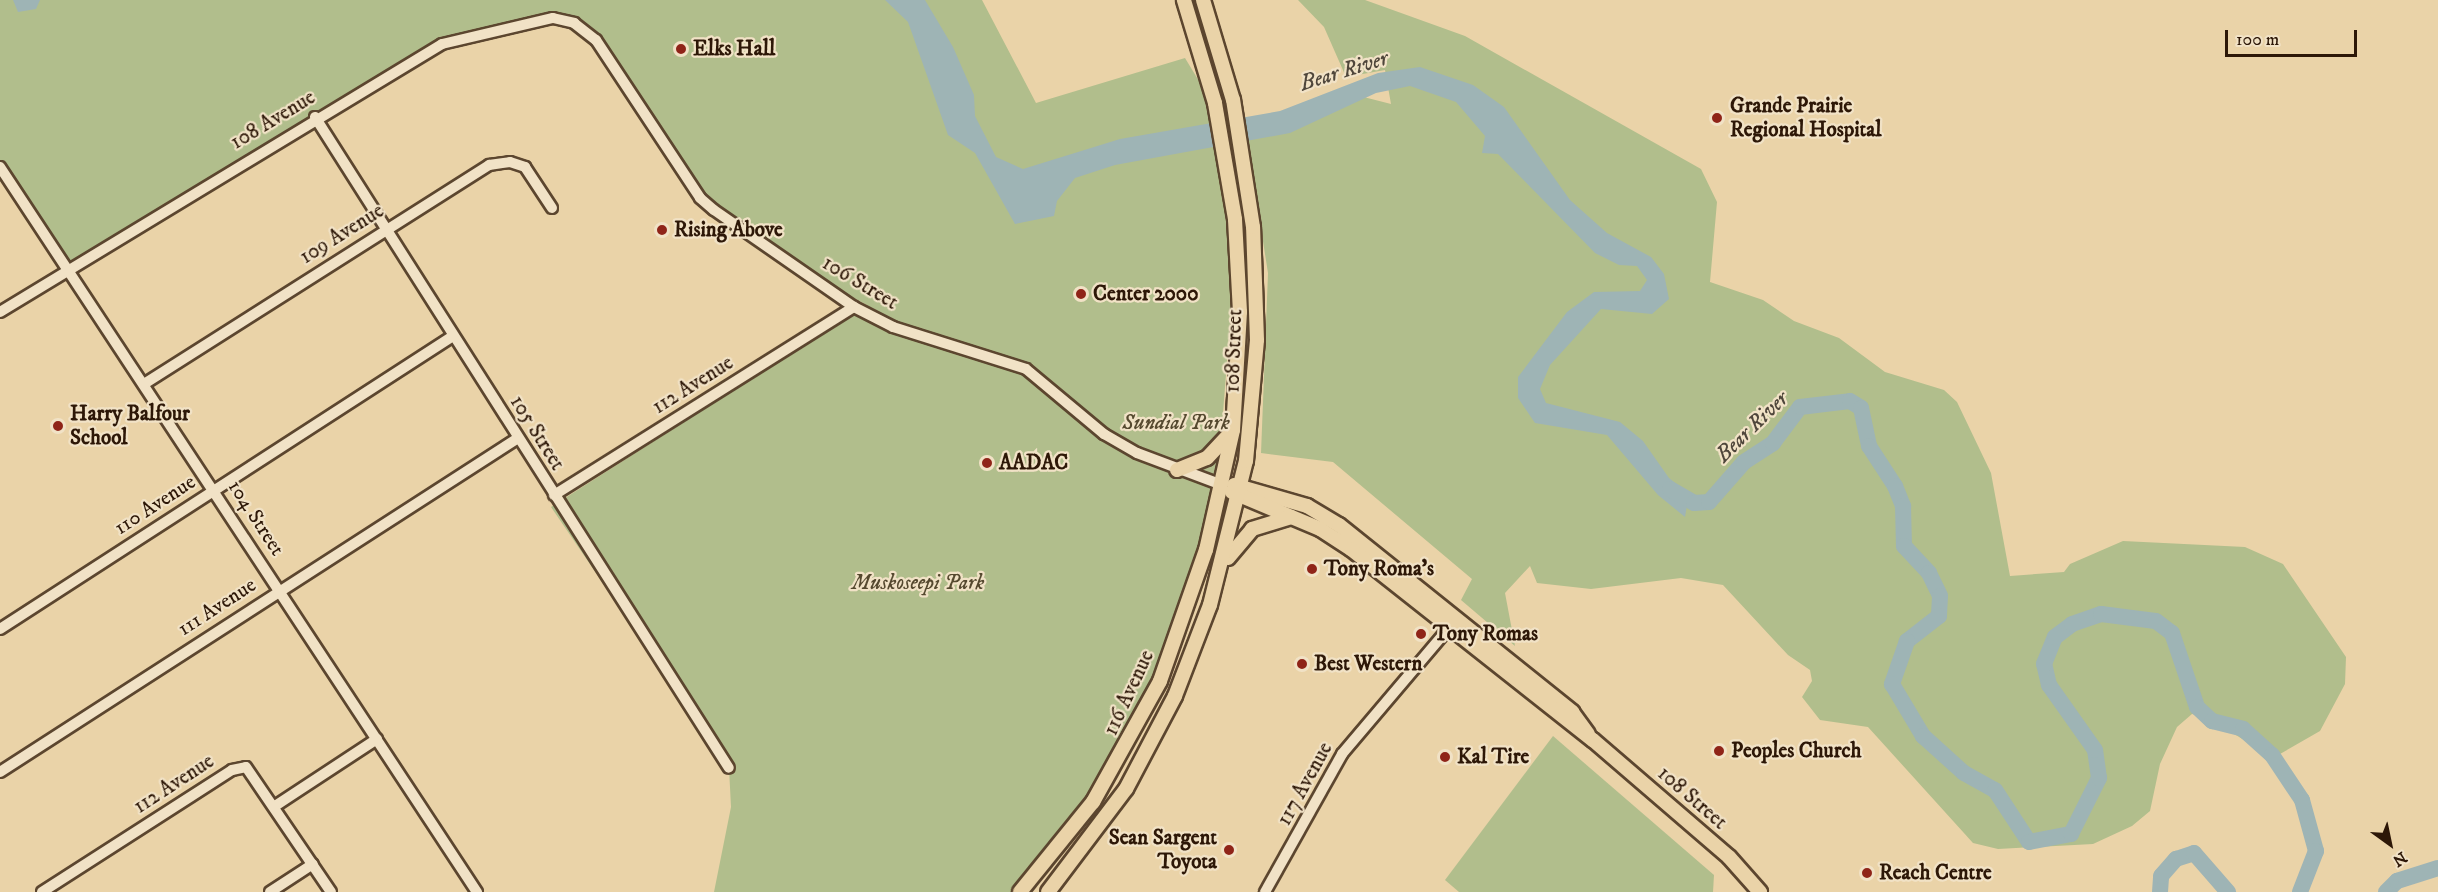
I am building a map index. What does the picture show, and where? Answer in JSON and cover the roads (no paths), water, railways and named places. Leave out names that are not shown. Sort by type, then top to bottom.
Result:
[{"type":"main road","name":"108 Street","points":[[1185,0],[1215,103],[1226,159],[1240,312],[1233,430],[1222,485]]},
{"type":"main road","name":"108 Street","points":[[1203,0],[1233,100],[1243,156],[1257,309],[1251,423],[1240,490]]},
{"type":"main road","points":[[1177,470],[1207,458],[1233,430]]},
{"type":"main road","points":[[1222,485],[1240,490]]},
{"type":"main road","name":"116 Avenue","points":[[1020,892],[1094,802],[1145,712],[1197,583],[1222,485]]},
{"type":"main road","name":"108 Street","points":[[1240,490],[1296,517],[1352,549],[1453,622]]},
{"type":"main road","name":"108 Street","points":[[1240,490],[1307,506],[1340,525],[1729,857],[1760,892]]},
{"type":"main road","name":"116 Avenue","points":[[1048,892],[1110,814],[1158,732],[1221,570],[1240,490]]},
{"type":"main road","points":[[1221,570],[1252,529],[1269,520],[1296,517]]},
{"type":"street","name":"108 Avenue","points":[[0,312],[69,267],[315,117],[452,40],[544,18],[585,30]]},
{"type":"street","name":"106 Street","points":[[585,30],[700,198],[854,307],[893,327],[1026,369],[1104,434],[1177,470],[1222,485]]},
{"type":"street","name":"105 Street","points":[[315,117],[729,768]]},
{"type":"street","name":"109 Avenue","points":[[144,384],[489,165],[510,162],[525,168],[552,208]]},
{"type":"street","name":"104 Street","points":[[0,167],[69,267],[477,892]]},
{"type":"street","name":"112 Avenue","points":[[554,495],[854,307]]},
{"type":"street","name":"110 Avenue","points":[[0,629],[453,336]]},
{"type":"street","name":"111 Avenue","points":[[0,772],[518,438]]},
{"type":"street","name":"117 Avenue","points":[[1265,892],[1342,754],[1453,622]]},
{"type":"street","points":[[331,892],[275,806],[377,739]]},
{"type":"street","name":"112 Avenue","points":[[42,892],[232,770],[246,767],[275,806]]},
{"type":"street","points":[[270,892],[313,864]]},
{"type":"waterway","name":"Bear River","points":[[1670,489],[1694,503],[1709,502],[1744,462],[1773,443],[1800,407],[1850,401],[1861,408],[1869,446],[1895,486],[1903,506],[1904,546],[1929,573],[1940,596],[1939,616],[1907,641],[1892,684],[1923,736],[1964,773],[1995,790],[2029,842],[2071,834],[2099,778],[2095,750],[2049,685],[2044,664],[2055,637],[2072,624],[2101,614],[2156,621],[2172,633],[2197,707],[2212,721],[2243,729],[2272,755],[2302,800],[2316,851],[2300,892]]},
{"type":"waterway","name":"Bear River","points":[[2160,892],[2161,876],[2176,859],[2194,853],[2228,892]]},
{"type":"waterway","name":"Bear River","points":[[2386,892],[2397,881],[2438,868]]},
{"type":"place","name":"Elks Hall","points":[[681,49]]},
{"type":"place","name":"Grande Prairie Regional Hospital","points":[[1717,118]]},
{"type":"place","name":"Rising Above","points":[[662,230]]},
{"type":"place","name":"Center 2000","points":[[1081,294]]},
{"type":"place","name":"Harry Balfour School","points":[[58,426]]},
{"type":"place","name":"AADAC","points":[[987,463]]},
{"type":"place","name":"Tony Roma's","points":[[1312,569]]},
{"type":"place","name":"Tony Romas","points":[[1421,634]]},
{"type":"place","name":"Best Western","points":[[1302,664]]},
{"type":"place","name":"Peoples Church","points":[[1719,751]]},
{"type":"place","name":"Kal Tire","points":[[1445,757]]},
{"type":"place","name":"Sean Sargent Toyota","points":[[1229,850]]},
{"type":"place","name":"Reach Centre","points":[[1867,873]]},
{"type":"park label","name":"Sundial Park","points":[[1176,423]]},
{"type":"park label","name":"Muskoseepi Park","points":[[918,583]]}]
